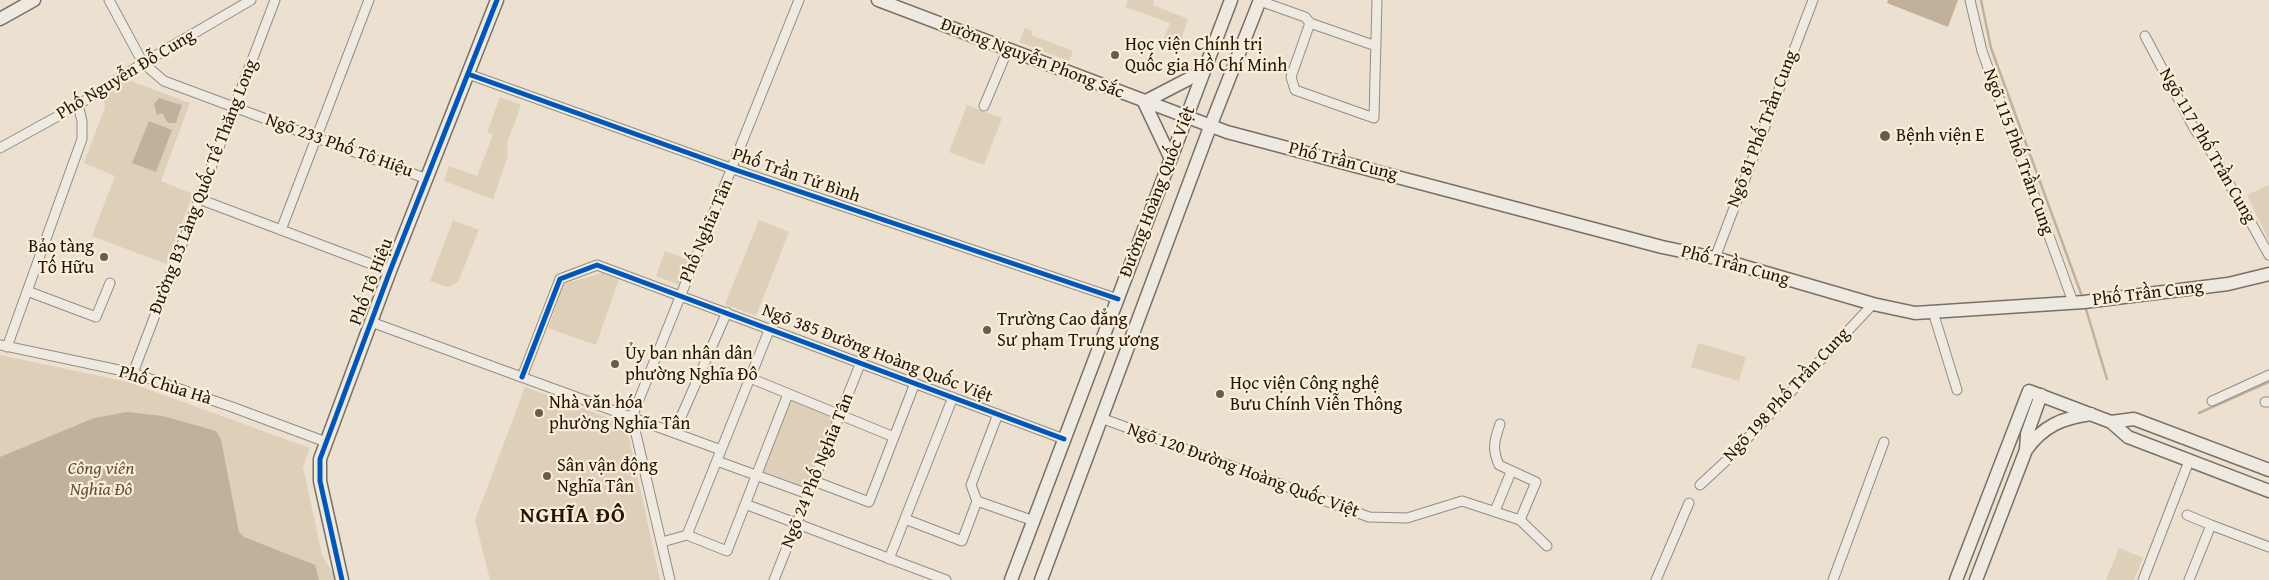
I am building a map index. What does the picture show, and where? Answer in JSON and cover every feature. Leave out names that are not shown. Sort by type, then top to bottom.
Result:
[{"type":"main road","points":[[0,19],[34,0]]},
{"type":"main road","name":"Phố Tô Hiệu","points":[[342,580],[319,474],[320,459],[390,271],[497,0]]},
{"type":"main road","name":"Đường Nguyễn Phong Sắc","points":[[878,0],[1210,126]]},
{"type":"main road","name":"Đường Hoàng Quốc Việt","points":[[1011,580],[1231,0]]},
{"type":"main road","name":"Đường Hoàng Quốc Việt","points":[[1041,580],[1210,126],[1260,0]]},
{"type":"main road","points":[[1171,159],[1144,102],[1204,71]]},
{"type":"main road","name":"Phố Trần Cung","points":[[1210,126],[1662,247],[1715,258],[1873,304],[1915,313],[2078,302],[2228,284],[2269,274]]},
{"type":"main road","points":[[2035,393],[2111,422],[2128,437],[2269,491]]},
{"type":"main road","points":[[2026,450],[2027,434],[2035,393]]},
{"type":"main road","points":[[1956,580],[2035,393]]},
{"type":"main road","points":[[1976,580],[2026,450],[2034,439],[2048,427],[2067,418],[2091,414]]},
{"type":"main road","points":[[2111,422],[2134,418],[2269,470]]},
{"type":"street","name":"Ngõ 233 Phố Tô Hiệu","points":[[110,0],[144,63],[164,81],[427,178]]},
{"type":"street","name":"Phố Nguyễn Đỗ Cung","points":[[0,148],[78,105],[250,0]]},
{"type":"street","name":"Đường B3 Làng Quốc Tế Thăng Long","points":[[133,373],[275,0]]},
{"type":"street","points":[[281,230],[369,0]]},
{"type":"street","name":"Phố Nghĩa Tân","points":[[632,418],[799,0]]},
{"type":"street","points":[[1260,0],[1305,17],[1310,22],[1376,46]]},
{"type":"street","points":[[1310,22],[1291,77],[1295,90],[1374,118],[1377,0]]},
{"type":"street","name":"Ngõ 81 Phố Trần Cung","points":[[1715,258],[1812,0]]},
{"type":"street","name":"Ngõ 115 Phố Trần Cung","points":[[1970,0],[1982,51],[2078,302]]},
{"type":"street","name":"Ngõ 117 Phố Trần Cung","points":[[2144,36],[2195,130],[2212,153],[2269,255]]},
{"type":"street","points":[[984,106],[1008,49]]},
{"type":"street","name":"Phố Trần Tử Bình","points":[[468,74],[733,169],[1118,299]]},
{"type":"street","points":[[3,346],[27,291],[82,139],[82,121],[78,105]]},
{"type":"street","points":[[199,199],[390,271]]},
{"type":"street","name":"Ngõ 385 Đường Hoàng Quốc Việt","points":[[522,377],[560,279],[597,265],[680,294],[1064,439]]},
{"type":"street","points":[[27,291],[96,317],[110,283]]},
{"type":"street","name":"Ngõ 198 Phố Trần Cung","points":[[1700,485],[1728,459],[1873,304]]},
{"type":"street","points":[[674,433],[727,312]]},
{"type":"street","points":[[1932,312],[1957,390]]},
{"type":"street","points":[[371,322],[721,450]]},
{"type":"street","points":[[688,535],[770,328]]},
{"type":"street","name":"Phố Chùa Hà","points":[[3,346],[133,373],[326,442]]},
{"type":"street","name":"Ngõ 24 Phố Nghĩa Tân","points":[[774,580],[861,362]]},
{"type":"street","points":[[2212,400],[2269,375]]},
{"type":"street","points":[[750,378],[894,438]]},
{"type":"street","points":[[814,481],[869,502],[915,383]]},
{"type":"street","points":[[662,542],[688,535],[727,550],[788,394]]},
{"type":"street","points":[[889,559],[953,397]]},
{"type":"street","points":[[905,519],[962,541],[977,501],[970,485],[998,414]]},
{"type":"street","points":[[632,418],[670,580]]},
{"type":"street","name":"Ngõ 120 Đường Hoàng Quốc Việt","points":[[1101,418],[1350,511],[1369,516],[1407,518],[1462,501],[1520,520]]},
{"type":"street","points":[[1500,424],[1495,438],[1494,453],[1499,465],[1536,482],[1520,520],[1547,546]]},
{"type":"street","points":[[1833,580],[1884,442]]},
{"type":"street","points":[[717,461],[808,494]]},
{"type":"street","points":[[2143,580],[2189,461]]},
{"type":"street","points":[[1495,512],[1511,472]]},
{"type":"street","points":[[977,501],[1034,521]]},
{"type":"street","points":[[1656,580],[1689,503]]},
{"type":"street","points":[[745,504],[945,580]]},
{"type":"street","points":[[2187,515],[2269,547]]},
{"type":"street","points":[[2189,580],[2211,525]]},
{"type":"green space","points":[[1128,0],[1154,0],[1153,5],[1188,19],[1179,45],[1164,39],[1170,23],[1125,7]]},
{"type":"green space","points":[[1025,28],[1033,31],[1031,35],[1073,51],[1069,61],[1019,42]]},
{"type":"green space","points":[[128,80],[190,103],[161,181],[193,194],[166,264],[92,236],[115,176],[84,163],[105,107],[103,94]]},
{"type":"green space","points":[[500,97],[521,105],[507,143],[508,156],[493,199],[444,181],[449,166],[477,176],[493,135],[487,132]]},
{"type":"green space","points":[[967,105],[1002,118],[984,165],[949,152]]},
{"type":"green space","points":[[2269,185],[2269,241],[2247,195]]},
{"type":"green space","points":[[453,220],[479,230],[458,282],[447,287],[430,281]]},
{"type":"green space","points":[[759,220],[789,232],[756,316],[725,304]]},
{"type":"green space","points":[[665,251],[688,260],[679,285],[656,276]]},
{"type":"green space","points":[[602,273],[619,279],[596,345],[548,328],[564,284]]},
{"type":"green space","points":[[1698,343],[1746,357],[1739,381],[1691,367]]},
{"type":"green space","name":"Công viên Nghĩa Đô","points":[[0,355],[128,382],[310,448],[303,467],[322,555],[337,580],[0,580]]},
{"type":"green space","name":"Sân vận động Nghĩa Tân","points":[[525,387],[626,424],[660,580],[490,580],[475,520]]},
{"type":"green space","points":[[790,400],[833,417],[805,487],[762,471]]},
{"type":"green space","points":[[2119,548],[2143,558],[2134,580],[2106,580]]},
{"type":"shaded area","points":[[1888,0],[1958,0],[1948,27],[1887,3]]},
{"type":"shaded area","points":[[159,98],[182,105],[176,123],[168,123],[162,113],[157,115],[154,104]]},
{"type":"shaded area","points":[[149,121],[172,130],[156,172],[132,163]]},
{"type":"shaded area","name":"Công viên Nghĩa Đô","points":[[127,412],[163,416],[216,431],[221,440],[239,532],[244,537],[315,565],[319,580],[0,580],[0,457],[94,418]]},
{"type":"waterway","points":[[1981,0],[1991,48],[2083,299]]},
{"type":"waterway","points":[[2085,306],[2107,379]]},
{"type":"waterway","points":[[2199,413],[2269,382]]},
{"type":"cycle path","points":[[342,580],[320,481],[320,459],[390,271],[497,0]]},
{"type":"cycle path","points":[[468,74],[733,169],[1118,299]]},
{"type":"cycle path","points":[[522,377],[560,279],[597,265],[1064,439]]},
{"type":"place","name":"Học viện Chính trị Quốc gia Hồ Chí Minh","points":[[1115,55]]},
{"type":"place","name":"Bệnh viện E","points":[[1885,136]]},
{"type":"place","name":"Bảo tàng Tố Hữu","points":[[104,257]]},
{"type":"place","name":"Trường Cao đẳng Sư phạm Trung ương","points":[[987,330]]},
{"type":"place","name":"Ủy ban nhân dân phường Nghĩa Đô","points":[[615,364]]},
{"type":"place","name":"Học viện Công nghệ Bưu Chính Viễn Thông","points":[[1220,394]]},
{"type":"place","name":"Nhà văn hóa phường Nghĩa Tân","points":[[539,413]]},
{"type":"place","name":"Sân vận động Nghĩa Tân","points":[[547,476]]},
{"type":"district","name":"NGHĨA ĐÔ","points":[[573,516]]}]
